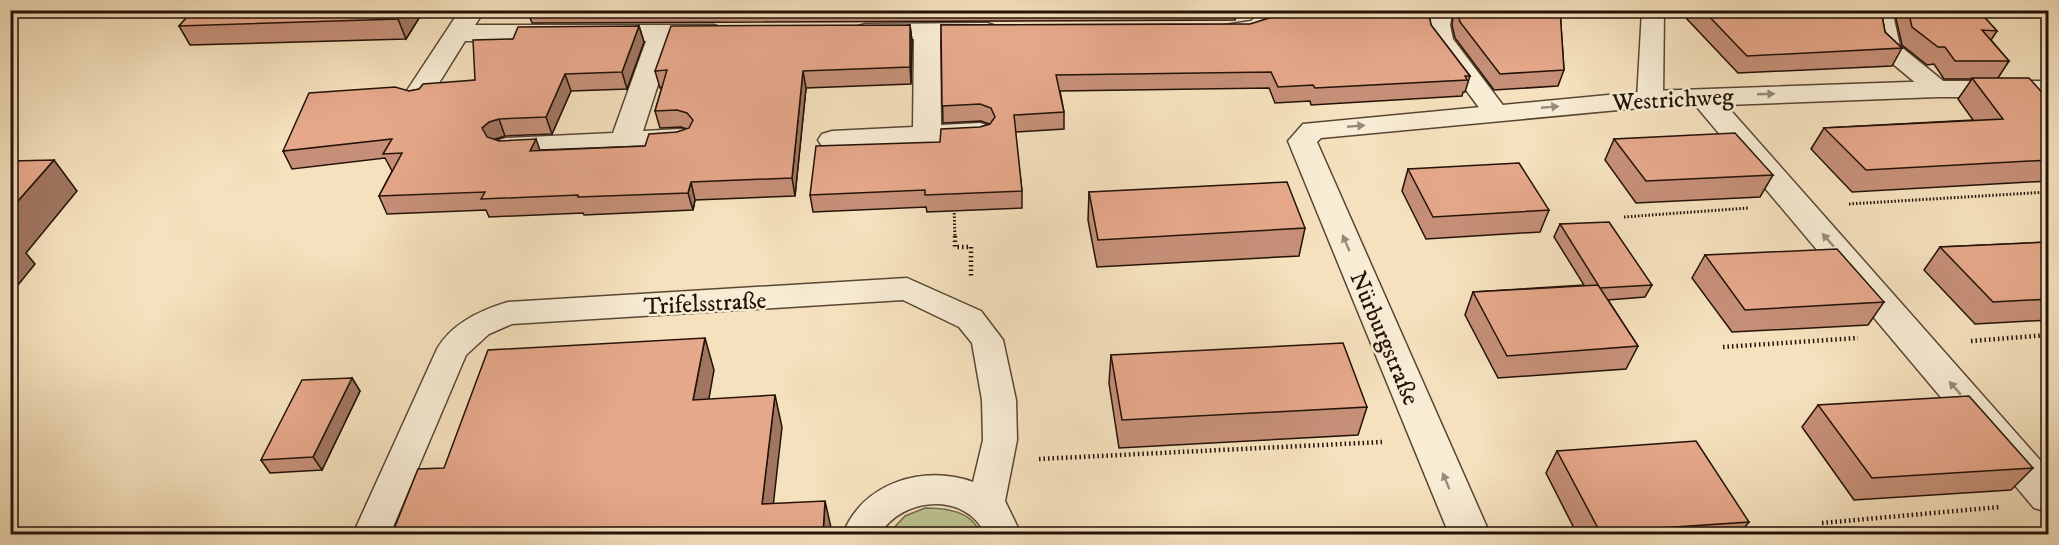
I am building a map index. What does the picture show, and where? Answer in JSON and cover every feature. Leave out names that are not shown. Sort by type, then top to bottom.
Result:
[{"type":"street","points":[[416,98],[472,10]]},
{"type":"street","points":[[1213,30],[1248,30],[1267,25],[1279,10]]},
{"type":"street","points":[[846,32],[1010,31]]},
{"type":"street","points":[[456,33],[742,32]]},
{"type":"street","points":[[927,32],[927,135]]},
{"type":"street","points":[[625,141],[662,33]]},
{"type":"street","name":"Westrichweg","points":[[1302,141],[1313,130],[1650,99],[1938,89],[2049,89]]},
{"type":"street","points":[[1703,96],[2049,496]]},
{"type":"street","points":[[832,140],[980,132]]},
{"type":"street","points":[[506,147],[681,138]]},
{"type":"street","name":"Nürburgstraße","points":[[1302,141],[1469,534]]},
{"type":"lane","points":[[1442,10],[1438,25],[1441,40],[1495,112]]},
{"type":"lane","points":[[1650,99],[1653,10]]},
{"type":"lane","points":[[1881,10],[1889,49],[1938,89]]},
{"type":"lane","name":"Trifelsstraße","points":[[372,534],[453,349],[478,326],[508,313],[906,289],[970,319],[987,340],[999,400],[1000,440],[996,462],[994,520]]},
{"type":"lane","name":"Trifelsstraße","points":[[861,534],[864,527],[882,506],[907,493],[935,488],[962,493],[994,520]]},
{"type":"path","points":[[1624,217],[2049,192]]},
{"type":"path","points":[[954,201],[955,247],[971,247],[971,253]]},
{"type":"path","points":[[1723,347],[2049,335]]},
{"type":"path","points":[[996,462],[1428,440]]},
{"type":"path","points":[[1822,523],[2011,506]]},
{"type":"green space","points":[[925,508],[958,512],[971,520],[980,534],[888,534],[905,516]]},
{"type":"building","points":[[193,10],[404,10],[398,19],[179,26]]},
{"type":"building","points":[[1337,10],[1428,10],[1431,25],[1470,76],[1465,76],[1467,80],[1315,88],[1313,85],[1278,87],[1271,72],[1056,75],[1064,112],[1014,115],[1022,191],[925,195],[925,190],[810,195],[816,146],[940,142],[941,129],[980,127],[990,124],[995,117],[991,108],[980,104],[942,106],[941,25],[1250,24],[1282,14],[1338,14]]},
{"type":"building","points":[[1457,10],[1560,10],[1564,70],[1500,74],[1460,22]]},
{"type":"building","points":[[1703,10],[1881,10],[1885,32],[1902,48],[1747,56]]},
{"type":"building","points":[[1908,10],[1978,10],[1997,31],[1982,30],[2009,61],[1955,61],[1945,47],[1938,47],[1912,27]]},
{"type":"building","points":[[910,25],[910,67],[803,71],[792,178],[691,182],[688,193],[481,199],[485,192],[379,196],[402,153],[383,154],[392,139],[283,151],[309,93],[395,87],[409,91],[419,89],[423,84],[475,80],[473,40],[513,39],[518,27],[639,26],[622,72],[565,74],[546,117],[499,119],[489,122],[482,128],[487,137],[499,141],[536,139],[530,151],[645,146],[649,134],[677,132],[689,128],[693,120],[687,113],[677,110],[655,111],[667,70],[655,71],[671,26]]},
{"type":"building","points":[[1972,78],[2029,78],[2049,100],[2049,160],[1866,170],[1824,128],[2003,119]]},
{"type":"building","points":[[1735,133],[1773,175],[1646,181],[1614,139]]},
{"type":"building","points":[[54,160],[10,210],[10,161]]},
{"type":"building","points":[[1519,163],[1549,210],[1433,217],[1408,169]]},
{"type":"building","points":[[1287,182],[1305,228],[1098,240],[1089,192]]},
{"type":"building","points":[[1609,222],[1652,285],[1600,288],[1560,224]]},
{"type":"building","points":[[2049,242],[2049,299],[1993,302],[1940,247]]},
{"type":"building","points":[[1837,249],[1884,302],[1745,310],[1705,255]]},
{"type":"building","points":[[1598,285],[1638,346],[1507,356],[1473,292]]},
{"type":"building","points":[[705,338],[693,400],[775,395],[762,504],[825,501],[823,534],[392,534],[418,469],[444,468],[488,350]]},
{"type":"building","points":[[1343,343],[1367,407],[1122,420],[1111,355]]},
{"type":"building","points":[[352,378],[313,457],[261,460],[302,380]]},
{"type":"building","points":[[1969,396],[2033,468],[1872,478],[1818,405]]},
{"type":"building","points":[[1696,441],[1749,522],[1600,532],[1557,451]]},
{"type":"building","points":[[1819,528],[1824,534],[1772,534],[1770,532]]}]
